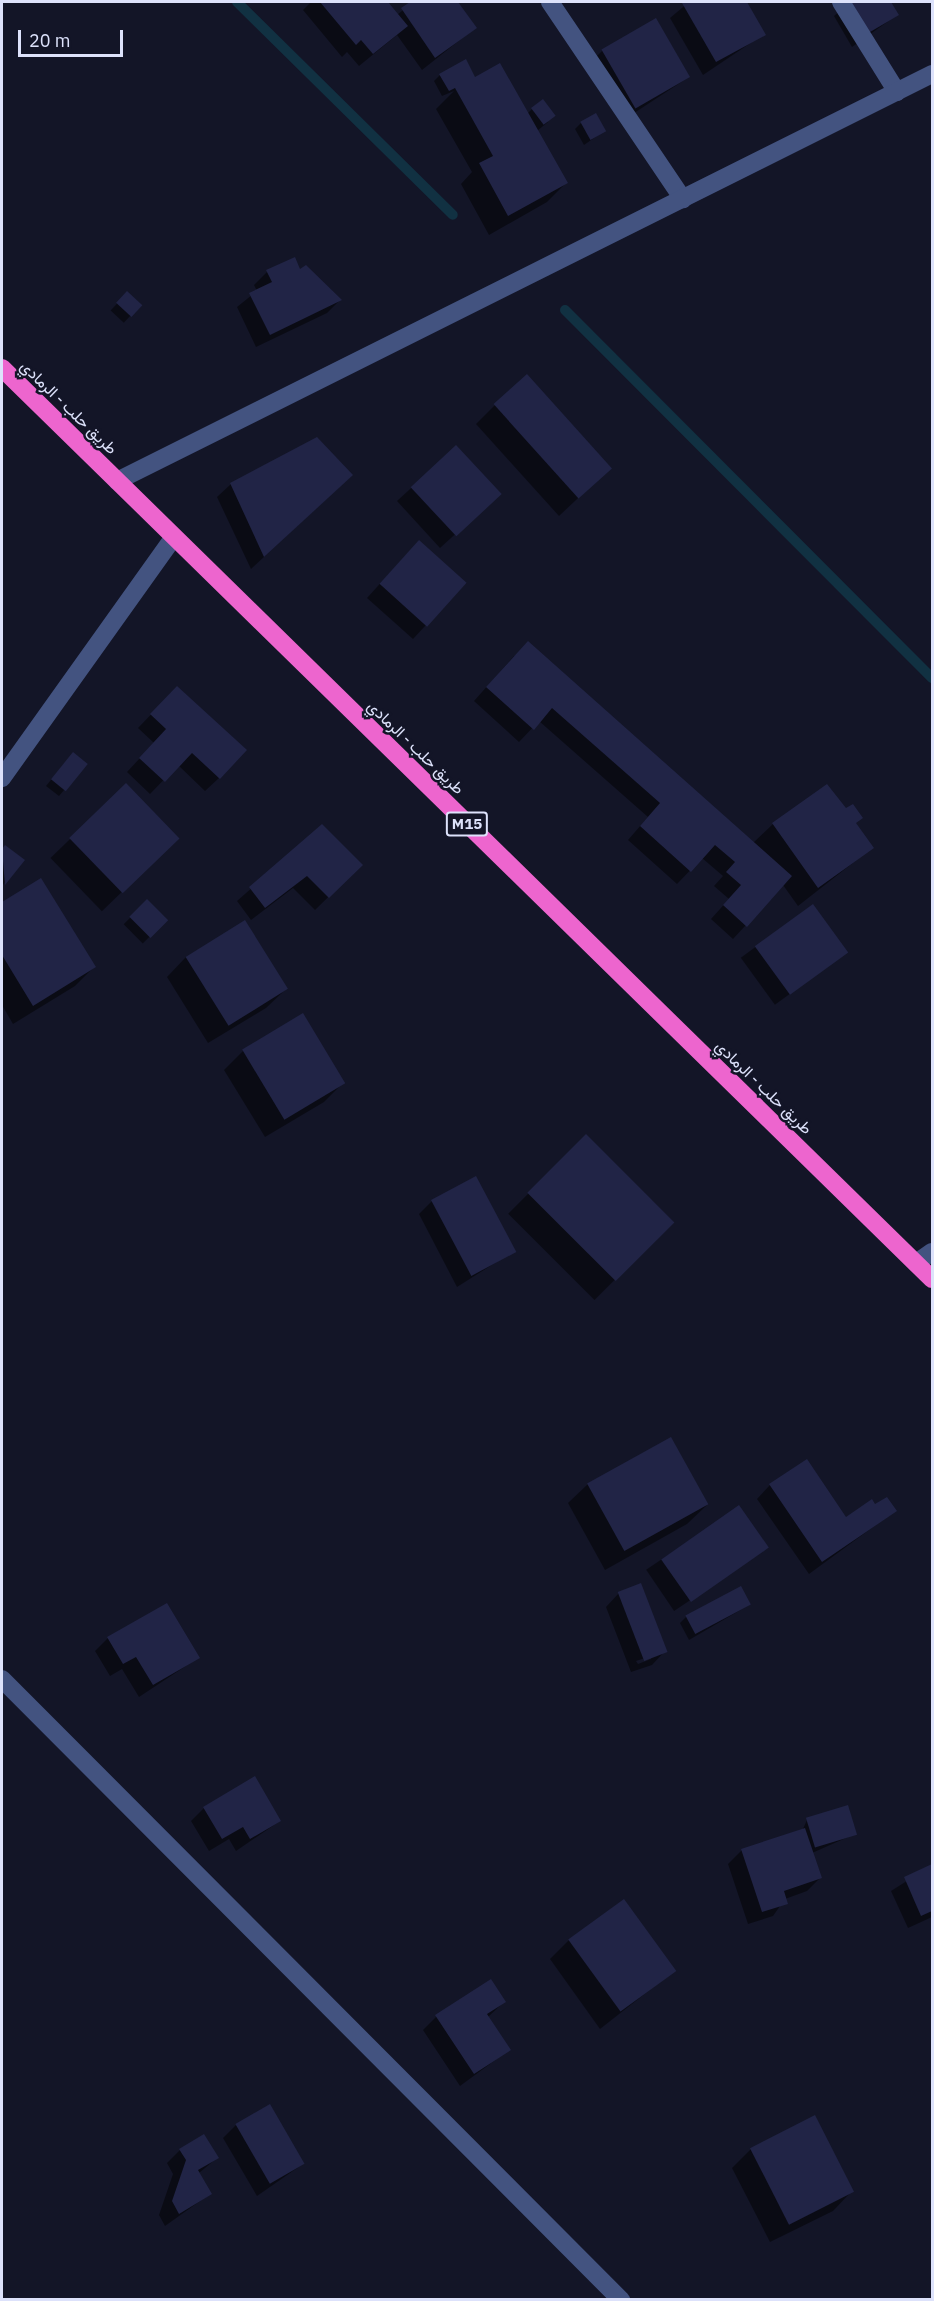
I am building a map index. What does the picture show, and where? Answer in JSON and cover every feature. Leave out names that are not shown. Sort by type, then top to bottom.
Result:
[{"type":"highway","name":"طريق حلب - الرمادي","points":[[2,368],[933,1279]]},
{"type":"street","points":[[550,2],[683,199]]},
{"type":"street","points":[[841,2],[897,92]]},
{"type":"street","points":[[117,481],[933,74]]},
{"type":"street","points":[[2,778],[174,537]]},
{"type":"street","points":[[916,1263],[933,1252]]},
{"type":"street","points":[[2,1679],[621,2300]]},
{"type":"building","points":[[320,2],[388,2],[408,26],[373,54],[361,40],[356,45]]},
{"type":"building","points":[[410,2],[458,2],[477,28],[435,58],[401,8]]},
{"type":"building","points":[[747,2],[766,35],[716,62],[682,3]]},
{"type":"building","points":[[846,2],[891,2],[899,15],[865,35]]},
{"type":"building","points":[[656,18],[690,77],[635,108],[601,50]]},
{"type":"building","points":[[466,59],[475,77],[500,63],[568,183],[508,216],[479,163],[493,156],[455,88],[449,91],[439,74]]},
{"type":"building","points":[[543,99],[556,116],[544,125],[531,108]]},
{"type":"building","points":[[596,113],[606,131],[590,140],[580,122]]},
{"type":"building","points":[[295,257],[300,269],[306,265],[342,300],[270,335],[249,293],[272,282],[266,270]]},
{"type":"building","points":[[127,291],[142,305],[131,317],[116,303]]},
{"type":"building","points":[[527,374],[612,468],[579,498],[494,404]]},
{"type":"building","points":[[317,437],[353,475],[264,557],[230,483]]},
{"type":"building","points":[[456,445],[502,494],[456,536],[411,487]]},
{"type":"building","points":[[419,540],[467,583],[427,627],[380,584]]},
{"type":"building","points":[[528,641],[792,876],[747,927],[723,905],[741,885],[726,872],[735,862],[715,845],[691,872],[640,826],[660,803],[552,708],[534,730],[486,687]]},
{"type":"building","points":[[177,686],[247,750],[220,779],[192,753],[165,782],[139,758],[166,729],[150,714]]},
{"type":"building","points":[[73,752],[88,764],[66,791],[51,779]]},
{"type":"building","points":[[126,783],[179,838],[123,893],[69,838]]},
{"type":"building","points":[[827,784],[846,808],[853,804],[863,818],[856,823],[874,848],[818,888],[772,823]]},
{"type":"building","points":[[322,824],[363,865],[329,898],[307,876],[265,908],[249,887]]},
{"type":"building","points":[[5,845],[25,860],[5,885],[2,849]]},
{"type":"building","points":[[41,878],[96,967],[33,1006],[2,955],[2,902]]},
{"type":"building","points":[[147,899],[168,920],[151,938],[129,917]]},
{"type":"building","points":[[813,904],[848,953],[790,995],[755,946]]},
{"type":"building","points":[[245,920],[288,989],[229,1026],[186,957]]},
{"type":"building","points":[[303,1013],[345,1083],[284,1120],[242,1050]]},
{"type":"building","points":[[586,1134],[674,1222],[616,1281],[527,1193]]},
{"type":"building","points":[[476,1176],[516,1252],[471,1276],[431,1200]]},
{"type":"building","points":[[671,1437],[708,1504],[624,1551],[587,1484]]},
{"type":"building","points":[[807,1459],[846,1517],[872,1499],[875,1504],[887,1497],[897,1511],[822,1562],[769,1484]]},
{"type":"building","points":[[739,1505],[769,1548],[691,1602],[661,1559]]},
{"type":"building","points":[[641,1583],[668,1652],[644,1661],[618,1592]]},
{"type":"building","points":[[741,1586],[751,1605],[695,1634],[685,1616]]},
{"type":"building","points":[[167,1603],[200,1658],[153,1685],[136,1657],[123,1664],[107,1637]]},
{"type":"building","points":[[255,1776],[281,1821],[250,1839],[243,1827],[222,1839],[203,1807]]},
{"type":"building","points":[[848,1805],[857,1835],[815,1848],[806,1818]]},
{"type":"building","points":[[805,1828],[822,1878],[784,1891],[788,1904],[762,1912],[741,1849]]},
{"type":"building","points":[[932,1864],[932,1911],[921,1916],[904,1877]]},
{"type":"building","points":[[624,1899],[676,1971],[620,2012],[568,1940]]},
{"type":"building","points":[[491,1979],[506,2002],[487,2014],[511,2050],[474,2074],[435,2015]]},
{"type":"building","points":[[270,2104],[304,2164],[270,2184],[235,2124]]},
{"type":"building","points":[[815,2115],[854,2192],[789,2225],[750,2148]]},
{"type":"building","points":[[204,2134],[219,2158],[198,2170],[212,2194],[179,2214],[172,2201],[186,2160],[179,2149]]},
{"type":"waterway","points":[[237,2],[453,215]]},
{"type":"waterway","points":[[565,310],[932,678]]}]
